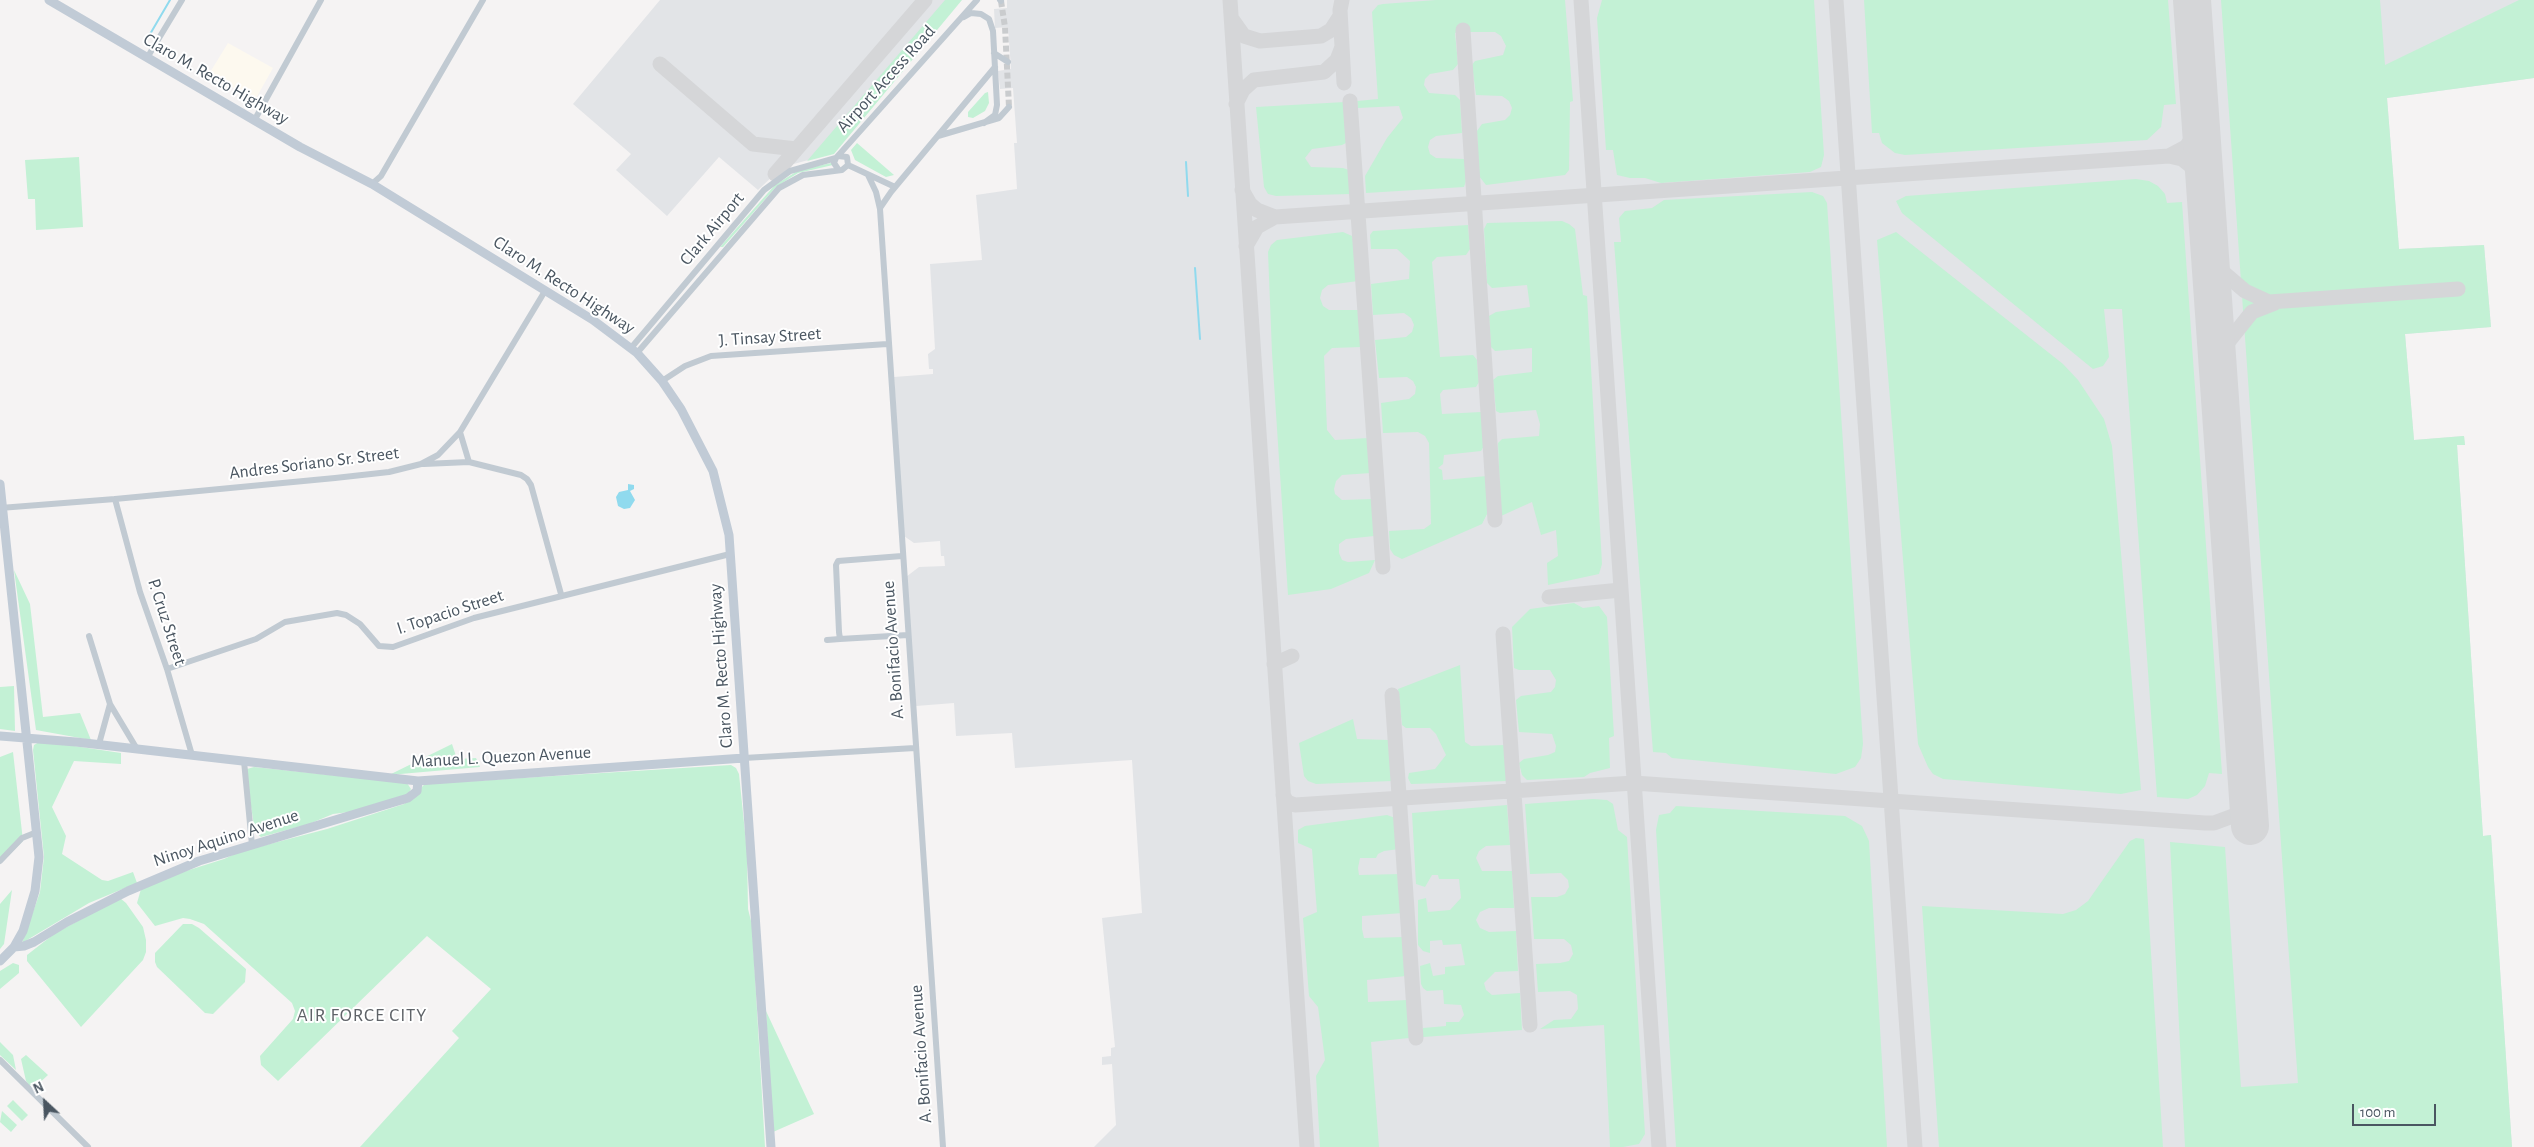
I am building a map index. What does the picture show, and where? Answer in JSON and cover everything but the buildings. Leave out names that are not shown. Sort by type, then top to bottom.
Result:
[{"type":"main road","name":"Claro M. Recto Highway","points":[[49,0],[254,120],[372,184],[594,320],[634,350],[662,381],[682,409],[713,471],[726,520],[730,554],[771,1147]]},
{"type":"main road","points":[[0,484],[1,508],[39,857],[37,881],[23,931],[12,950]]},
{"type":"main road","name":"Manuel L. Quezon Avenue","points":[[0,736],[99,744],[418,781],[744,758]]},
{"type":"main road","name":"Ninoy Aquino Avenue","points":[[0,961],[12,950],[34,942],[67,922],[155,878],[199,861],[405,799],[415,794],[418,781]]},
{"type":"street","points":[[147,58],[182,0]]},
{"type":"street","points":[[254,120],[321,0]]},
{"type":"street","points":[[372,184],[381,176],[483,0]]},
{"type":"street","name":"Airport Access Road","points":[[837,157],[976,0]]},
{"type":"street","name":"Airport Access Road","points":[[956,22],[971,13],[985,16],[993,31],[997,110],[984,123]]},
{"type":"street","points":[[994,53],[1008,62]]},
{"type":"street","points":[[880,209],[895,187],[995,67]]},
{"type":"street","points":[[938,136],[999,118],[1009,107]]},
{"type":"street","points":[[848,165],[844,169],[838,169],[834,163],[837,157],[846,157],[848,165],[895,187]]},
{"type":"street","name":"Clark Airport","points":[[634,350],[764,190],[781,176],[800,167],[837,157]]},
{"type":"street","name":"Clark Airport","points":[[634,350],[722,254],[779,188],[803,175],[838,169]]},
{"type":"street","name":"A. Bonifacio Avenue","points":[[868,175],[876,192],[880,209],[887,344],[943,1147]]},
{"type":"street","points":[[716,248],[722,254]]},
{"type":"street","name":"Andres Soriano Sr. Street","points":[[1,508],[115,499],[389,472],[420,464],[438,455],[460,432],[545,291]]},
{"type":"street","name":"J. Tinsay Street","points":[[662,381],[685,366],[711,356],[887,344]]},
{"type":"street","points":[[460,432],[469,462]]},
{"type":"street","points":[[420,464],[469,462],[521,475],[527,479],[531,485],[561,594]]},
{"type":"street","name":"P. Cruz Street","points":[[115,499],[140,592],[167,669],[192,755]]},
{"type":"street","name":"I. Topacio Street","points":[[167,669],[256,640],[285,622],[337,613],[346,615],[360,624],[378,646],[393,646],[454,624],[561,594],[730,554]]},
{"type":"street","points":[[840,639],[837,562],[840,560],[902,556]]},
{"type":"street","points":[[827,640],[908,635]]},
{"type":"street","points":[[90,636],[110,704],[137,749]]},
{"type":"street","points":[[99,744],[110,704]]},
{"type":"street","name":"Manuel L. Quezon Avenue","points":[[744,758],[915,748]]},
{"type":"street","points":[[244,761],[252,845]]},
{"type":"street","points":[[0,861],[22,838],[37,832]]},
{"type":"street","points":[[0,1060],[88,1147]]},
{"type":"shaded area","points":[[660,0],[959,0],[823,156],[790,165],[775,174],[758,190],[719,157],[667,216],[616,170],[631,154],[573,104]]},
{"type":"shaded area","points":[[1007,0],[2534,0],[2534,78],[2387,98],[2399,249],[2484,245],[2491,327],[2405,334],[2414,440],[2464,436],[2465,445],[2457,445],[2483,836],[2491,835],[2512,1147],[1094,1147],[1116,1125],[1112,1064],[1102,1065],[1102,1057],[1111,1056],[1111,1048],[1115,1047],[1102,918],[1142,913],[1132,760],[1015,768],[1012,733],[956,736],[954,703],[916,706],[906,577],[919,567],[945,566],[944,556],[941,556],[940,541],[914,543],[904,536],[894,377],[933,374],[933,369],[929,369],[928,354],[935,349],[930,264],[982,260],[976,195],[1017,189],[1014,143],[1017,143],[1013,88],[1000,89],[998,71],[1011,69],[1008,27],[995,28],[994,9],[1007,8]]},
{"type":"shaded area","points":[[228,43],[273,68],[255,100],[209,74]]},
{"type":"green space","points":[[945,0],[962,0],[834,154],[807,161]]},
{"type":"green space","points":[[1436,0],[1565,0],[1573,101],[1570,102],[1569,170],[1565,175],[1486,185],[1479,176],[1477,131],[1482,124],[1505,120],[1510,115],[1512,108],[1509,101],[1502,96],[1476,95],[1472,65],[1475,61],[1503,55],[1506,46],[1501,36],[1495,32],[1470,32],[1463,30],[1455,33],[1458,64],[1453,70],[1430,74],[1425,79],[1424,85],[1429,93],[1455,95],[1460,100],[1462,133],[1436,136],[1430,140],[1428,147],[1430,154],[1436,158],[1465,159],[1466,181],[1464,187],[1366,193],[1365,176],[1387,138],[1403,118],[1399,106],[1358,108],[1357,101],[1378,99],[1372,12],[1378,5],[1383,4]]},
{"type":"green space","points":[[1602,0],[1814,0],[1824,155],[1821,167],[1810,172],[1661,183],[1645,178],[1630,178],[1617,175],[1613,150],[1606,150],[1597,18]]},
{"type":"green space","points":[[1864,0],[2168,0],[2176,104],[2164,105],[2161,127],[2147,140],[1905,155],[1895,153],[1882,143],[1879,133],[1872,133]]},
{"type":"green space","points":[[2221,0],[2380,0],[2385,65],[2519,0],[2534,0],[2534,78],[2387,98],[2399,249],[2484,245],[2491,327],[2405,334],[2414,440],[2464,436],[2465,445],[2457,445],[2483,836],[2491,835],[2512,1147],[2185,1147],[2170,842],[2225,847],[2241,1087],[2298,1083]]},
{"type":"green space","points":[[988,92],[989,103],[985,111],[973,118],[968,117],[968,112]]},
{"type":"green space","points":[[1345,102],[1348,142],[1342,145],[1312,149],[1305,158],[1311,167],[1343,168],[1352,171],[1351,194],[1276,196],[1268,194],[1264,187],[1256,107]]},
{"type":"green space","points":[[857,143],[894,175],[886,177],[855,160],[851,150]]},
{"type":"green space","points":[[79,157],[83,227],[36,230],[35,199],[28,199],[25,160]]},
{"type":"green space","points":[[831,163],[833,165],[798,173],[776,187],[723,247],[720,247],[775,185],[799,170]]},
{"type":"green space","points":[[2136,179],[2149,181],[2158,186],[2165,194],[2167,203],[2182,202],[2222,774],[2209,773],[2205,786],[2197,795],[2188,799],[2157,797],[2122,309],[2104,309],[2109,357],[2103,366],[2093,369],[1902,213],[1896,201],[1906,196]]},
{"type":"green space","points":[[1812,192],[1823,196],[1827,203],[1863,744],[1861,758],[1855,767],[1836,774],[1672,758],[1666,753],[1653,752],[1614,242],[1621,242],[1619,218],[1625,211],[1652,208],[1664,200]]},
{"type":"green space","points":[[1562,221],[1575,229],[1583,295],[1587,296],[1602,564],[1599,574],[1548,585],[1547,563],[1558,556],[1556,530],[1541,535],[1532,502],[1501,516],[1498,443],[1502,439],[1539,436],[1540,424],[1536,410],[1500,413],[1496,411],[1493,380],[1498,376],[1532,372],[1532,348],[1495,351],[1491,347],[1489,316],[1496,312],[1530,307],[1527,285],[1492,288],[1487,283],[1484,229],[1487,223]]},
{"type":"green space","points":[[1468,225],[1470,249],[1466,255],[1437,257],[1432,262],[1440,357],[1473,355],[1477,360],[1479,382],[1476,387],[1443,390],[1440,394],[1442,414],[1481,412],[1484,446],[1481,451],[1444,455],[1443,464],[1438,468],[1442,470],[1443,480],[1487,476],[1488,512],[1482,524],[1402,559],[1394,555],[1390,549],[1389,531],[1424,529],[1431,524],[1429,443],[1425,436],[1418,432],[1383,433],[1381,403],[1409,399],[1415,394],[1416,387],[1413,381],[1407,377],[1379,378],[1375,340],[1406,337],[1412,332],[1414,325],[1411,318],[1404,313],[1373,315],[1371,284],[1409,279],[1410,261],[1397,249],[1371,249],[1370,235],[1373,231]]},
{"type":"green space","points":[[1343,232],[1352,236],[1353,239],[1358,281],[1328,285],[1322,290],[1320,298],[1323,306],[1329,310],[1359,310],[1362,347],[1332,348],[1324,356],[1327,430],[1335,440],[1368,438],[1371,473],[1342,475],[1336,481],[1334,489],[1335,494],[1342,500],[1373,499],[1374,536],[1346,539],[1339,544],[1339,553],[1342,560],[1348,562],[1375,560],[1369,573],[1331,589],[1288,595],[1272,353],[1268,252],[1271,245],[1277,240]]},
{"type":"green space","points":[[1896,232],[2063,364],[2078,380],[2104,419],[2112,446],[2141,790],[2121,794],[1943,779],[1933,774],[1928,767],[1918,744],[1877,240]]},
{"type":"green space","points":[[14,570],[30,604],[43,717],[80,713],[91,740],[36,730]]},
{"type":"green space","points":[[1574,603],[1583,608],[1599,606],[1607,617],[1614,736],[1609,738],[1610,768],[1590,773],[1584,777],[1527,780],[1522,775],[1519,763],[1524,759],[1555,752],[1556,746],[1552,734],[1519,732],[1516,700],[1521,696],[1551,692],[1555,687],[1556,680],[1550,670],[1519,670],[1514,668],[1512,627],[1530,609]]},
{"type":"green space","points":[[1460,665],[1465,742],[1471,746],[1506,745],[1508,781],[1411,784],[1408,778],[1409,773],[1435,769],[1446,755],[1436,734],[1430,728],[1406,728],[1402,725],[1398,689]]},
{"type":"green space","points":[[14,686],[15,731],[0,729],[0,687]]},
{"type":"green space","points":[[1353,719],[1357,739],[1388,740],[1392,781],[1316,784],[1308,781],[1304,776],[1299,743]]},
{"type":"green space","points":[[41,741],[121,753],[121,764],[74,761],[52,807],[66,836],[62,854],[102,880],[108,881],[133,872],[137,883],[89,903],[22,943],[40,892],[44,857],[33,750],[34,745]]},
{"type":"green space","points":[[452,744],[457,759],[476,758],[480,767],[389,775]]},
{"type":"green space","points":[[13,752],[23,841],[0,864],[0,757]]},
{"type":"green space","points":[[731,765],[736,768],[739,774],[747,852],[748,909],[752,925],[765,1147],[360,1147],[459,1038],[452,1031],[491,989],[427,936],[278,1081],[261,1065],[260,1056],[293,1019],[295,1011],[292,1003],[204,924],[183,918],[155,926],[137,903],[141,889],[170,876],[224,859],[239,852],[327,829],[404,804],[425,784]]},
{"type":"green space","points":[[254,767],[407,783],[411,789],[408,794],[349,812],[333,814],[309,824],[261,837],[255,832],[246,774],[247,769]]},
{"type":"green space","points":[[1593,799],[1607,800],[1613,804],[1618,830],[1627,837],[1645,1134],[1639,1144],[1623,1147],[1610,1147],[1604,1025],[1540,1029],[1554,1020],[1571,1019],[1578,1009],[1577,995],[1570,991],[1538,992],[1536,964],[1569,961],[1573,954],[1571,945],[1564,939],[1534,939],[1531,897],[1557,897],[1565,894],[1569,887],[1568,880],[1561,873],[1530,874],[1525,804]]},
{"type":"green space","points":[[1507,805],[1510,845],[1486,846],[1479,851],[1476,858],[1482,871],[1512,871],[1514,908],[1489,908],[1480,912],[1476,920],[1480,928],[1489,932],[1516,931],[1518,971],[1495,972],[1484,983],[1486,990],[1492,995],[1520,993],[1522,1030],[1423,1037],[1423,1028],[1446,1026],[1446,1022],[1459,1022],[1464,1015],[1461,1005],[1444,1004],[1443,990],[1427,991],[1423,988],[1420,966],[1430,963],[1433,976],[1445,974],[1445,967],[1465,965],[1461,944],[1443,945],[1442,940],[1430,941],[1430,953],[1423,951],[1418,945],[1418,900],[1426,898],[1428,912],[1450,910],[1461,898],[1459,879],[1439,879],[1438,875],[1432,875],[1425,887],[1416,884],[1412,813]]},
{"type":"green space","points":[[1676,806],[1845,816],[1862,826],[1869,841],[1887,1147],[1676,1147],[1656,830],[1659,815],[1670,813]]},
{"type":"green space","points":[[1387,815],[1398,819],[1399,849],[1384,851],[1378,854],[1376,858],[1360,858],[1359,875],[1401,874],[1403,913],[1362,916],[1362,929],[1364,938],[1404,937],[1406,976],[1367,980],[1368,1002],[1407,1000],[1409,1038],[1371,1042],[1379,1147],[1320,1147],[1316,1076],[1325,1060],[1318,1007],[1309,996],[1303,918],[1317,912],[1312,849],[1298,843],[1298,830],[1305,826]]},
{"type":"green space","points":[[2136,838],[2144,839],[2163,1147],[1939,1147],[1922,906],[2063,914],[2076,910],[2088,901],[2130,841]]},
{"type":"green space","points":[[12,890],[4,944],[0,949],[0,904]]},
{"type":"green space","points":[[120,898],[126,903],[143,927],[146,952],[143,960],[81,1027],[27,961],[27,955],[54,934]]},
{"type":"green space","points":[[183,924],[192,924],[199,928],[246,969],[245,982],[213,1014],[205,1013],[157,967],[155,962],[155,953]]},
{"type":"green space","points":[[13,963],[19,965],[19,973],[0,989],[0,971]]},
{"type":"green space","points":[[766,1011],[814,1114],[773,1132]]},
{"type":"green space","points":[[0,1042],[13,1055],[16,1070],[0,1055]]},
{"type":"green space","points":[[26,1055],[48,1075],[36,1086],[29,1085],[26,1081],[21,1059]]},
{"type":"green space","points":[[13,1100],[28,1115],[22,1121],[7,1106]]},
{"type":"green space","points":[[2,1111],[17,1125],[11,1132],[0,1122]]},
{"type":"water","points":[[628,484],[634,485],[634,489],[630,491],[635,500],[630,508],[624,509],[618,506],[616,497],[619,492],[628,490]]},
{"type":"waterway","points":[[146,41],[170,0]]},
{"type":"waterway","points":[[1186,162],[1188,196]]},
{"type":"waterway","points":[[1195,268],[1200,339]]},
{"type":"taxiway","points":[[775,174],[925,0]]},
{"type":"taxiway","points":[[1230,0],[1307,1147]]},
{"type":"taxiway","points":[[1342,0],[1340,10],[1344,83]]},
{"type":"taxiway","points":[[1581,0],[1659,1147]]},
{"type":"taxiway","points":[[1836,0],[1915,1147]]},
{"type":"taxiway","points":[[1232,19],[1244,36],[1260,41],[1321,36],[1331,30],[1340,16]]},
{"type":"taxiway","points":[[1463,30],[1495,520]]},
{"type":"taxiway","points":[[1236,104],[1243,90],[1254,80],[1324,72],[1337,60],[1342,47]]},
{"type":"taxiway","points":[[660,64],[753,144],[796,149]]},
{"type":"taxiway","points":[[1350,101],[1383,567]]},
{"type":"taxiway","points":[[2169,156],[2186,147],[2201,125]]},
{"type":"taxiway","points":[[1242,190],[1250,204],[1257,210],[1275,217],[2169,156],[2182,159],[2197,171],[2206,194]]},
{"type":"taxiway","points":[[1246,246],[1257,227],[1275,217]]},
{"type":"taxiway","points":[[2211,262],[2245,291],[2269,302],[2458,289]]},
{"type":"taxiway","points":[[2217,356],[2252,312],[2275,303]]},
{"type":"taxiway","points":[[1549,597],[1621,590]]},
{"type":"taxiway","points":[[1503,634],[1530,1025]]},
{"type":"taxiway","points":[[1274,664],[1292,656]]},
{"type":"taxiway","points":[[1392,695],[1416,1038]]},
{"type":"taxiway","points":[[1283,795],[1287,802],[1295,805],[1634,783],[2205,823],[2214,823],[2249,810]]},
{"type":"runway","points":[[2192,0],[2250,826]]},
{"type":"tunnel","points":[[1001,1],[1005,27],[1009,107]]},
{"type":"district","name":"AIR FORCE CITY","points":[[362,1015]]}]
